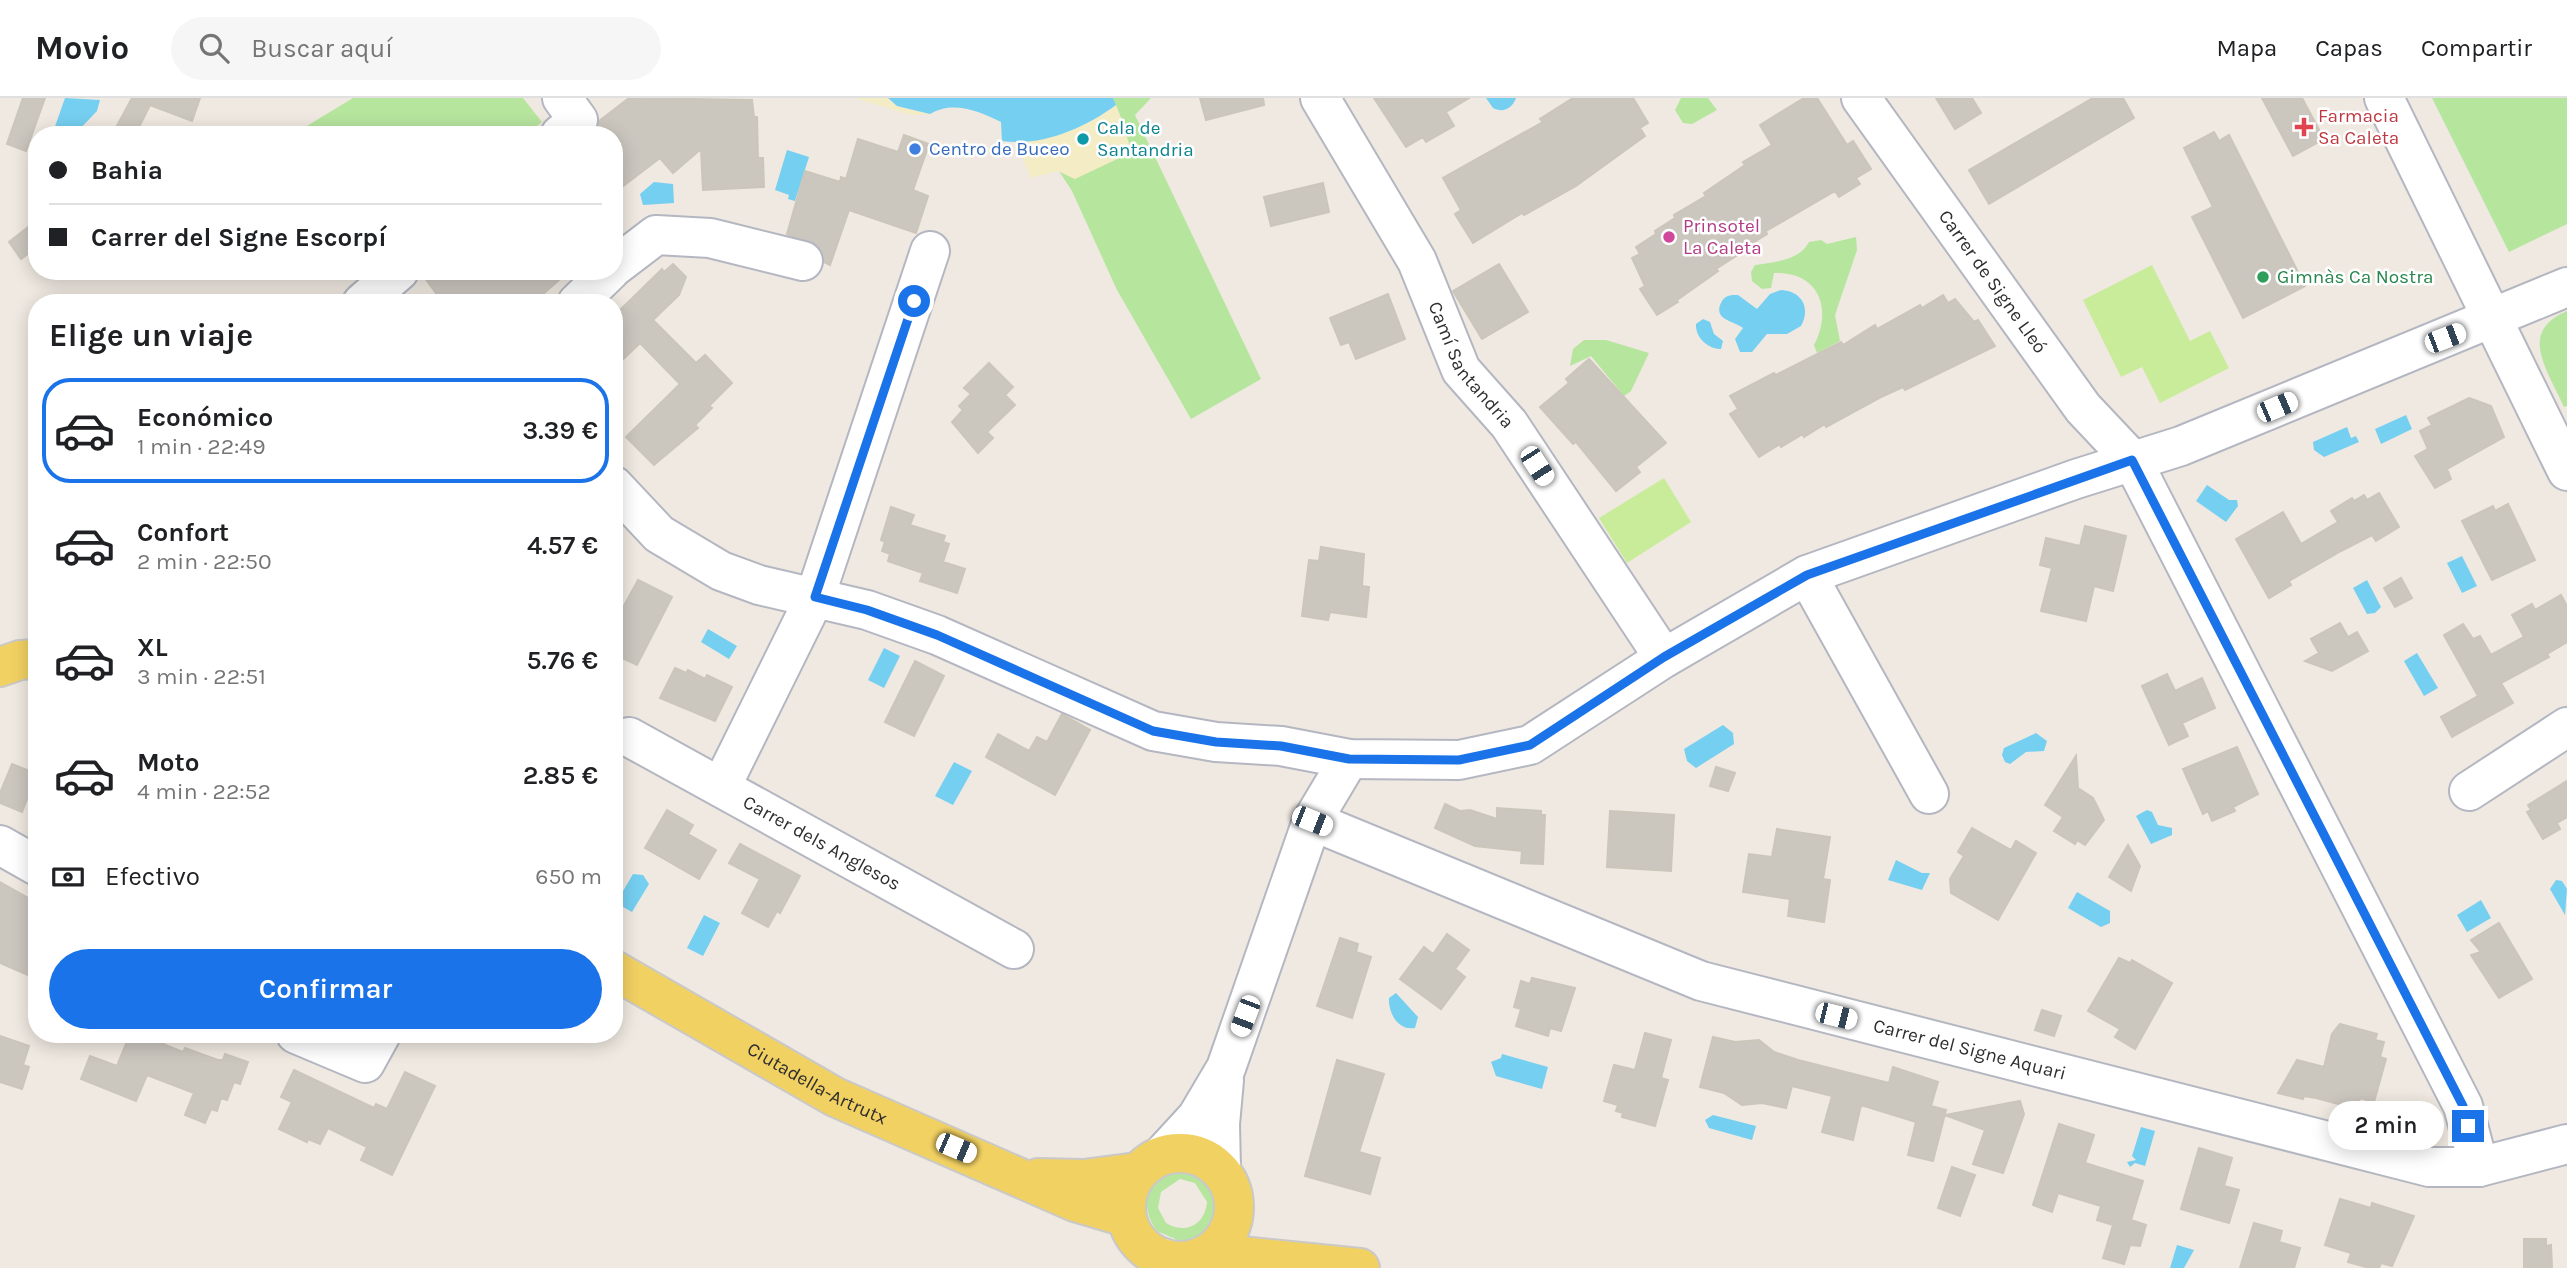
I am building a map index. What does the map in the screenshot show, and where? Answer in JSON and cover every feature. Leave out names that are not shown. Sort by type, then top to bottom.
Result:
[{"type":"main road","points":[[0,667],[28,660]]},
{"type":"main road","name":"Ciutadella-Artrutx","points":[[623,975],[835,1097],[1028,1178],[1075,1202],[1126,1217]]},
{"type":"main road","points":[[1028,1178],[1084,1179],[1193,1153],[1207,1158],[1221,1169],[1233,1190],[1235,1213],[1225,1239],[1184,1261]]},
{"type":"main road","points":[[1150,1163],[1126,1201],[1126,1217],[1134,1237],[1145,1249],[1184,1261],[1306,1261],[1360,1268]]},
{"type":"main road","points":[[1235,1213],[1275,1246],[1306,1261]]},
{"type":"street","points":[[562,98],[578,120],[571,126]]},
{"type":"street","name":"Camí Santandria","points":[[1320,98],[1417,261],[1461,370],[1509,424],[1664,657]]},
{"type":"street","name":"Carrer de Signe Lleó","points":[[1861,98],[2084,408],[2132,460],[2463,1106],[2479,1167]]},
{"type":"street","points":[[2384,98],[2567,471]]},
{"type":"street","points":[[623,260],[656,235],[710,238],[803,261]]},
{"type":"street","points":[[721,787],[815,597],[930,251]]},
{"type":"street","points":[[372,294],[389,280]]},
{"type":"street","points":[[586,294],[601,280]]},
{"type":"street","points":[[623,496],[659,534],[721,571],[759,585],[867,610],[937,635],[1153,731],[1216,742],[1281,746],[1349,759],[1459,760],[1530,745],[1664,657],[1807,575],[2132,460],[2181,446],[2567,287]]},
{"type":"street","points":[[1807,575],[1929,794]]},
{"type":"street","points":[[2469,790],[2567,727]]},
{"type":"street","name":"Carrer dels Anglesos","points":[[629,737],[1014,949]]},
{"type":"street","points":[[1150,1163],[1198,1117],[1226,1068],[1312,821],[1349,759]]},
{"type":"street","name":"Carrer del Signe Aquari","points":[[1312,821],[1701,981],[2429,1167],[2479,1167],[2567,1144]]},
{"type":"street","points":[[0,845],[28,861]]},
{"type":"street","points":[[317,1043],[365,1063],[376,1043]]},
{"type":"street","points":[[1221,1169],[1220,1124],[1226,1068]]},
{"type":"green space","points":[[353,98],[523,98],[542,122],[537,126],[307,126]]},
{"type":"green space","points":[[1113,98],[1151,98],[1135,115],[1261,379],[1191,419],[1117,290],[1072,191],[1059,171],[1075,179],[1122,120]]},
{"type":"green space","points":[[1681,98],[1708,98],[1717,110],[1692,124],[1683,123],[1675,110]]},
{"type":"green space","points":[[2432,98],[2567,98],[2567,224],[2509,252]]},
{"type":"green space","points":[[1856,237],[1857,250],[1835,315],[1840,341],[1817,353],[1814,345],[1820,331],[1822,306],[1811,285],[1802,278],[1774,273],[1771,288],[1762,289],[1752,281],[1751,272],[1755,265],[1793,257],[1809,242],[1821,240],[1827,244]]},
{"type":"green space","points":[[2152,265],[2190,341],[2210,331],[2229,368],[2160,403],[2142,367],[2121,377],[2083,300]]},
{"type":"green space","points":[[2567,311],[2567,406],[2564,407],[2545,366],[2540,341],[2543,330],[2552,320]]},
{"type":"green space","points":[[1584,340],[1606,340],[1649,353],[1631,391],[1624,396],[1591,356],[1570,366],[1573,349]]},
{"type":"green space","points":[[1664,478],[1691,522],[1627,563],[1599,518]]},
{"type":"green space","points":[[1180,1167],[1197,1172],[1209,1180],[1217,1191],[1217,1217],[1209,1228],[1197,1236],[1180,1241],[1157,1231],[1148,1211],[1147,1201],[1153,1184],[1169,1171]],"holes":[[[1180,1179],[1195,1183],[1207,1202],[1202,1217],[1187,1228],[1166,1223],[1158,1208],[1161,1192]]]},
{"type":"sand","points":[[855,98],[888,98],[897,106],[930,114],[911,115]]},
{"type":"sand","name":"Cala de Santandria","points":[[1116,105],[1132,152],[1075,179],[1058,171],[1031,178],[1016,143],[1068,130],[1092,120]]},
{"type":"water","points":[[65,98],[100,100],[97,111],[83,126],[55,126]]},
{"type":"water","points":[[888,98],[1113,98],[1116,105],[1091,121],[1062,134],[1017,142],[1002,141],[1001,122],[984,114],[957,107],[930,114],[897,106]]},
{"type":"water","points":[[1486,98],[1516,98],[1510,107],[1500,110],[1493,108]]},
{"type":"water","points":[[787,150],[809,157],[795,201],[788,199],[789,195],[775,190]]},
{"type":"water","points":[[654,182],[673,184],[674,203],[643,205],[640,194]]},
{"type":"water","points":[[1781,290],[1794,294],[1803,302],[1805,313],[1801,326],[1787,334],[1767,334],[1752,352],[1740,352],[1735,339],[1743,328],[1722,316],[1719,307],[1722,301],[1729,296],[1738,295],[1757,309],[1770,294]]},
{"type":"water","points":[[1703,319],[1710,322],[1714,334],[1723,341],[1721,349],[1711,347],[1700,338],[1696,324]]},
{"type":"water","points":[[2406,415],[2412,429],[2381,444],[2375,429]]},
{"type":"water","points":[[2347,427],[2351,438],[2356,436],[2359,442],[2324,457],[2314,450],[2313,442]]},
{"type":"water","points":[[2207,485],[2229,500],[2237,500],[2238,506],[2226,522],[2196,501]]},
{"type":"water","points":[[2462,556],[2477,586],[2462,593],[2447,563]]},
{"type":"water","points":[[2367,580],[2381,607],[2375,613],[2367,614],[2353,588]]},
{"type":"water","points":[[708,629],[737,646],[729,659],[701,642]]},
{"type":"water","points":[[884,648],[900,656],[884,688],[868,680]]},
{"type":"water","points":[[2417,653],[2438,688],[2424,696],[2404,661]]},
{"type":"water","points":[[1723,725],[1733,733],[1734,744],[1696,768],[1687,761],[1684,749]]},
{"type":"water","points":[[2036,733],[2047,741],[2044,751],[2026,752],[2010,764],[2005,762],[2002,755],[2004,748]]},
{"type":"water","points":[[954,762],[972,771],[953,805],[935,796]]},
{"type":"water","points":[[2147,810],[2152,812],[2158,825],[2172,828],[2172,835],[2151,844],[2136,816]]},
{"type":"water","points":[[1896,860],[1922,873],[1930,873],[1922,890],[1888,880]]},
{"type":"water","points":[[633,874],[643,875],[649,884],[632,912],[623,907],[623,891]]},
{"type":"water","points":[[2556,880],[2562,881],[2567,889],[2565,915],[2550,889]]},
{"type":"water","points":[[2077,892],[2110,911],[2110,923],[2101,927],[2068,908]]},
{"type":"water","points":[[2481,900],[2491,918],[2467,932],[2457,915]]},
{"type":"water","points":[[704,915],[720,923],[703,956],[687,948]]},
{"type":"water","points":[[1396,993],[1418,1017],[1415,1028],[1404,1027],[1392,1015],[1389,998]]},
{"type":"water","points":[[1502,1054],[1548,1067],[1542,1089],[1496,1076],[1491,1062],[1501,1058]]},
{"type":"water","points":[[1713,1115],[1756,1126],[1752,1140],[1709,1128],[1705,1120]]},
{"type":"water","points":[[2141,1127],[2155,1131],[2145,1166],[2135,1163],[2130,1167],[2127,1162],[2136,1160],[2132,1156]]},
{"type":"water","points":[[2177,1245],[2194,1250],[2184,1268],[2170,1268]]},
{"type":"building","points":[[23,98],[45,98],[35,126],[28,126],[26,151],[7,144]]},
{"type":"building","points":[[132,98],[200,98],[192,121],[150,105],[140,126],[117,126]]},
{"type":"building","points":[[629,98],[752,100],[754,117],[757,117],[758,158],[763,158],[764,187],[703,190],[701,149],[673,173],[660,158],[623,186],[623,126],[597,126],[599,121]]},
{"type":"building","points":[[1200,98],[1263,98],[1264,105],[1206,120]]},
{"type":"building","points":[[1374,98],[1469,98],[1446,112],[1454,126],[1426,142],[1423,137],[1406,147]]},
{"type":"building","points":[[1573,98],[1633,98],[1648,123],[1640,128],[1645,136],[1576,186],[1524,215],[1522,213],[1473,243],[1455,214],[1461,210],[1443,178],[1543,122],[1540,119]]},
{"type":"building","points":[[1804,98],[1817,98],[1847,145],[1853,141],[1871,169],[1856,178],[1860,184],[1839,197],[1835,191],[1766,231],[1767,234],[1735,254],[1736,256],[1716,269],[1718,271],[1657,315],[1640,289],[1645,286],[1632,258],[1640,254],[1636,247],[1675,218],[1674,215],[1706,196],[1704,193],[1745,165],[1743,162],[1772,145],[1760,125]]},
{"type":"building","points":[[1936,98],[1972,98],[1981,113],[1955,129]]},
{"type":"building","points":[[2093,98],[2123,98],[2134,118],[1989,204],[1969,170]]},
{"type":"building","points":[[2262,98],[2302,98],[2324,139],[2293,156]]},
{"type":"building","points":[[2214,132],[2219,141],[2229,135],[2305,286],[2243,318],[2192,217],[2213,207],[2184,148]]},
{"type":"building","points":[[904,135],[929,144],[913,190],[928,196],[916,233],[849,210],[830,265],[824,262],[818,245],[787,234],[805,171],[840,182],[841,177],[846,179],[858,139],[898,152]]},
{"type":"building","points":[[1323,183],[1329,212],[1271,226],[1264,197]]},
{"type":"building","points":[[28,227],[28,254],[21,259],[9,242]]},
{"type":"building","points":[[673,264],[686,277],[679,295],[653,320],[696,363],[705,355],[732,383],[709,406],[712,408],[695,425],[698,428],[654,465],[626,437],[680,384],[640,343],[623,359],[623,307],[662,269],[664,272]]},
{"type":"building","points":[[1499,264],[1528,312],[1482,339],[1453,291]]},
{"type":"building","points":[[426,280],[559,280],[543,294],[437,294]]},
{"type":"building","points":[[1388,294],[1405,339],[1356,359],[1349,342],[1341,345],[1330,318]]},
{"type":"building","points":[[1943,295],[1948,303],[1955,299],[1974,322],[1978,320],[1995,346],[1905,390],[1903,387],[1881,397],[1826,427],[1825,424],[1781,447],[1780,444],[1759,457],[1730,414],[1738,409],[1730,396],[1841,342],[1843,345],[1875,325],[1877,329],[1920,305],[1922,308]]},
{"type":"building","points":[[1589,359],[1666,443],[1636,467],[1640,472],[1616,491],[1576,442],[1573,444],[1540,407],[1569,383],[1566,379]]},
{"type":"building","points":[[989,363],[1013,387],[1005,395],[1015,405],[987,432],[993,438],[978,453],[952,422],[963,410],[959,406],[971,394],[964,388]]},
{"type":"building","points":[[2469,398],[2491,406],[2504,437],[2447,469],[2451,479],[2435,488],[2415,456],[2428,449],[2420,431],[2432,425],[2428,418]]},
{"type":"building","points":[[2379,493],[2399,527],[2376,541],[2372,535],[2341,551],[2289,581],[2291,585],[2269,598],[2236,539],[2283,512],[2301,544],[2338,522],[2331,511],[2352,498],[2354,501],[2364,495],[2367,500]]},
{"type":"building","points":[[2508,504],[2535,560],[2492,580],[2462,521],[2493,506],[2495,511]]},
{"type":"building","points":[[891,507],[914,515],[910,525],[945,536],[943,542],[949,544],[943,562],[965,569],[957,593],[920,581],[923,573],[888,561],[890,554],[882,551],[885,542],[881,540]]},
{"type":"building","points":[[2085,526],[2126,536],[2113,591],[2094,586],[2086,621],[2041,611],[2052,568],[2040,565],[2046,538],[2080,546]]},
{"type":"building","points":[[1321,547],[1364,554],[1362,586],[1369,587],[1366,617],[1330,612],[1328,620],[1302,616],[1309,560],[1319,561]]},
{"type":"building","points":[[2401,578],[2412,598],[2395,607],[2384,588]]},
{"type":"building","points":[[638,580],[672,597],[637,665],[623,658],[623,608]]},
{"type":"building","points":[[2561,595],[2567,606],[2567,642],[2547,654],[2549,657],[2501,683],[2513,703],[2452,737],[2441,717],[2478,696],[2444,635],[2463,624],[2473,639],[2480,636],[2491,655],[2524,637],[2512,615],[2532,604],[2535,610]]},
{"type":"building","points":[[2340,623],[2348,637],[2357,632],[2368,651],[2332,671],[2305,661],[2319,653],[2311,639]]},
{"type":"building","points":[[915,661],[944,676],[914,736],[885,722]]},
{"type":"building","points":[[675,668],[686,673],[688,670],[705,679],[707,675],[732,687],[715,721],[660,698]]},
{"type":"building","points":[[2167,674],[2175,691],[2202,678],[2215,708],[2182,723],[2188,736],[2169,745],[2142,686]]},
{"type":"building","points":[[1062,714],[1090,730],[1055,795],[986,757],[998,734],[1029,751],[1037,737],[1047,742]]},
{"type":"building","points":[[2237,747],[2258,794],[2233,807],[2235,811],[2212,821],[2208,811],[2203,814],[2183,769]]},
{"type":"building","points":[[2076,756],[2078,788],[2093,798],[2104,820],[2085,845],[2077,840],[2075,844],[2054,831],[2063,817],[2045,805]]},
{"type":"building","points":[[12,764],[28,770],[28,797],[22,812],[0,803],[0,793]]},
{"type":"building","points":[[1716,767],[1735,773],[1728,791],[1710,786]]},
{"type":"building","points":[[2567,781],[2567,817],[2557,823],[2560,829],[2543,839],[2527,812],[2531,810],[2528,805]]},
{"type":"building","points":[[1445,804],[1460,811],[1470,810],[1497,819],[1497,808],[1541,811],[1541,815],[1545,815],[1543,864],[1521,863],[1522,851],[1475,846],[1435,828]]},
{"type":"building","points":[[667,810],[693,825],[688,834],[716,850],[699,879],[645,848]]},
{"type":"building","points":[[1610,811],[1674,815],[1671,871],[1607,867]]},
{"type":"building","points":[[1972,828],[2011,850],[2016,841],[2036,853],[1998,920],[1951,893],[1950,879],[1964,856],[1958,852]]},
{"type":"building","points":[[1777,829],[1830,837],[1823,879],[1830,880],[1824,922],[1788,916],[1790,899],[1743,892],[1749,854],[1772,857]]},
{"type":"building","points":[[740,844],[800,876],[780,913],[777,911],[768,927],[742,913],[760,879],[729,863]]},
{"type":"building","points":[[2128,845],[2140,866],[2131,891],[2109,877]]},
{"type":"building","points":[[0,882],[28,898],[28,975],[0,963]]},
{"type":"building","points":[[2499,923],[2532,979],[2499,998],[2471,955],[2481,952],[2471,940]]},
{"type":"building","points":[[1447,934],[1469,950],[1455,969],[1465,977],[1441,1009],[1400,979],[1424,947],[1433,954]]},
{"type":"building","points":[[1340,938],[1358,944],[1356,952],[1371,957],[1352,1018],[1317,1006]]},
{"type":"building","points":[[2119,958],[2130,963],[2132,960],[2172,983],[2135,1049],[2115,1037],[2120,1029],[2088,1011]]},
{"type":"building","points":[[1532,978],[1575,988],[1561,1031],[1550,1028],[1548,1036],[1516,1026],[1521,1009],[1514,1007],[1521,981],[1530,984]]},
{"type":"building","points":[[2042,1010],[2061,1016],[2054,1036],[2035,1030]]},
{"type":"building","points":[[2340,1024],[2377,1034],[2375,1040],[2384,1042],[2380,1057],[2386,1059],[2374,1102],[2360,1098],[2357,1109],[2316,1098],[2304,1096],[2303,1099],[2278,1093],[2297,1060],[2324,1067],[2332,1034]]},
{"type":"building","points":[[1645,1033],[1671,1040],[1661,1078],[1668,1080],[1655,1126],[1622,1117],[1623,1113],[1616,1111],[1618,1105],[1604,1101],[1614,1065],[1635,1070]]},
{"type":"building","points":[[0,1036],[29,1046],[23,1065],[29,1067],[22,1089],[0,1082]]},
{"type":"building","points":[[1713,1037],[1735,1042],[1759,1040],[1774,1052],[1798,1060],[1889,1083],[1893,1067],[1938,1082],[1931,1106],[1946,1110],[1933,1161],[1908,1155],[1916,1122],[1861,1105],[1853,1140],[1822,1132],[1832,1096],[1792,1086],[1786,1108],[1762,1103],[1742,1105],[1724,1093],[1700,1087]]},
{"type":"building","points":[[126,1043],[160,1043],[183,1052],[185,1048],[218,1060],[223,1060],[225,1054],[248,1062],[240,1084],[234,1082],[227,1100],[221,1098],[217,1111],[211,1109],[205,1123],[185,1115],[194,1093],[147,1075],[136,1101],[81,1079],[90,1056],[117,1066]]},
{"type":"building","points":[[1337,1060],[1384,1074],[1359,1152],[1380,1158],[1370,1194],[1305,1176]]},
{"type":"building","points":[[294,1070],[374,1108],[376,1104],[387,1109],[405,1072],[435,1086],[392,1175],[361,1160],[367,1147],[328,1128],[320,1144],[308,1139],[307,1142],[279,1129],[292,1102],[281,1097]]},
{"type":"building","points":[[2020,1101],[2024,1114],[2003,1173],[1973,1164],[1985,1130],[1945,1115]]},
{"type":"building","points":[[2059,1124],[2094,1135],[2085,1163],[2143,1181],[2131,1220],[2146,1225],[2140,1246],[2130,1245],[2124,1264],[2103,1258],[2113,1225],[2097,1220],[2101,1206],[2058,1193],[2052,1212],[2033,1205]]},
{"type":"building","points":[[2199,1148],[2232,1158],[2224,1186],[2239,1190],[2229,1223],[2181,1209]]},
{"type":"building","points":[[1952,1167],[1975,1175],[1960,1216],[1938,1208]]},
{"type":"building","points":[[2340,1199],[2371,1208],[2372,1203],[2414,1216],[2392,1266],[2381,1263],[2379,1268],[2370,1268],[2348,1262],[2351,1253],[2325,1245]]},
{"type":"building","points":[[2254,1223],[2282,1231],[2279,1242],[2300,1248],[2294,1268],[2240,1268]]},
{"type":"building","points":[[2524,1239],[2546,1239],[2546,1246],[2551,1245],[2552,1268],[2524,1268]]},
{"type":"place","name":"Farmacia Sa Caleta","points":[[2304,127]]},
{"type":"place","name":"Cala de Santandria","points":[[1083,139]]},
{"type":"place","name":"Centro de Buceo","points":[[915,149]]},
{"type":"place","name":"Prinsotel La Caleta","points":[[1669,237]]},
{"type":"place","name":"Gimnàs Ca Nostra","points":[[2263,277]]},
{"type":"route","points":[[914,301],[815,597],[867,610],[937,635],[1153,731],[1216,742],[1257,742],[1349,759],[1459,760],[1530,745],[1664,657],[1807,575],[2132,460],[2162,513],[2463,1106],[2468,1126]]}]
